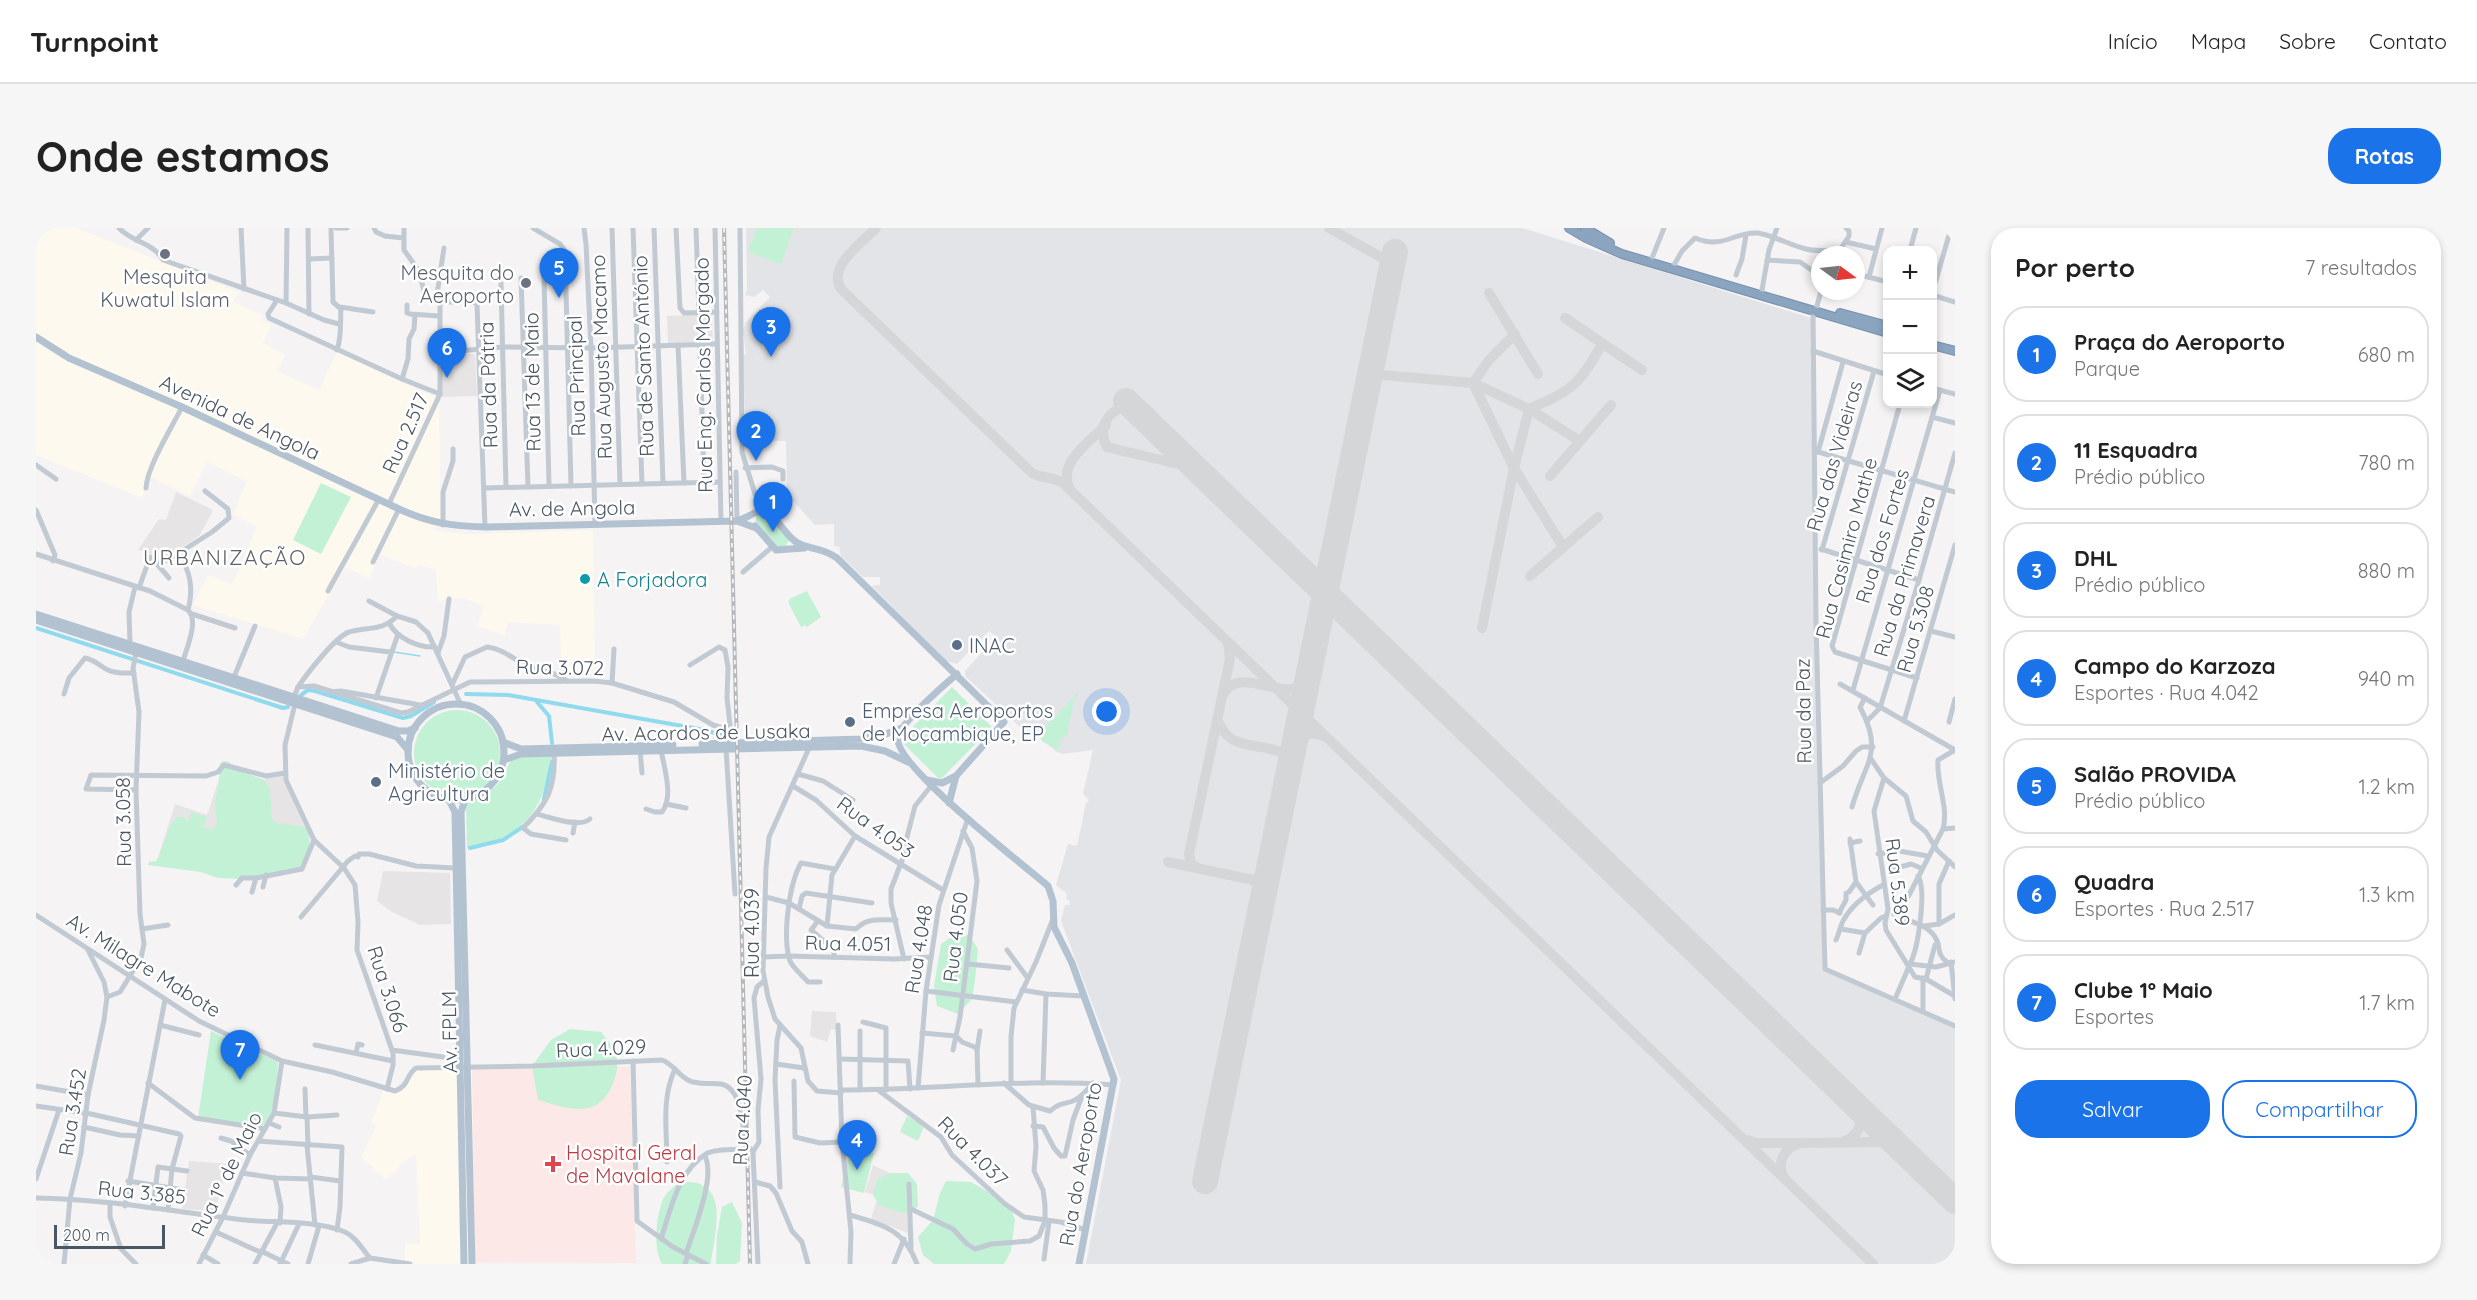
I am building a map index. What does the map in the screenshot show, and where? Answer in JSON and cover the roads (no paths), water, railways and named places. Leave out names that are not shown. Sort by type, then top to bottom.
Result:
[{"type":"highway","points":[[1569,228],[1622,254],[1733,281],[1815,308],[1883,325]]},
{"type":"highway","points":[[1585,228],[1607,242],[1652,258],[1762,290],[1883,332]]},
{"type":"highway","points":[[1937,341],[1955,346]]},
{"type":"highway","points":[[1937,346],[1955,351]]},
{"type":"main road","name":"Avenida de Angola","points":[[37,340],[69,358],[182,407],[399,509],[432,522]]},
{"type":"main road","points":[[737,521],[765,510],[794,540],[824,550],[837,558],[1004,722],[956,776],[950,790],[949,803]]},
{"type":"main road","points":[[754,514],[753,522],[756,528],[772,547],[780,551],[801,548],[824,550]]},
{"type":"main road","name":"Av. de Angola","points":[[432,522],[443,525],[485,527],[737,521]]},
{"type":"main road","points":[[737,521],[756,528]]},
{"type":"main road","points":[[787,550],[794,540]]},
{"type":"main road","points":[[36,614],[129,644],[138,655],[183,661],[295,700]]},
{"type":"main road","points":[[36,620],[138,655],[295,700],[371,725],[398,737],[408,750],[412,772],[418,782],[437,797],[449,800],[465,800],[474,797],[490,786],[501,770],[504,760],[503,742],[495,724],[480,711],[461,705],[450,705],[430,712],[415,728],[408,750]]},
{"type":"main road","points":[[902,728],[957,674]]},
{"type":"main road","points":[[371,725],[404,732],[415,728]]},
{"type":"main road","name":"Av. Acordos de Lusaka","points":[[504,760],[521,754],[661,750],[862,739],[902,728]]},
{"type":"main road","name":"Rua do Aeroporto","points":[[902,728],[897,742],[899,750],[908,762],[949,803],[1048,886],[1053,901],[1054,927],[1072,963],[1110,1064],[1114,1085],[1079,1264]]},
{"type":"main road","name":"Av. Acordos de Lusaka","points":[[503,742],[521,749],[729,746],[871,747],[908,762]]},
{"type":"main road","points":[[925,779],[942,783],[956,776]]},
{"type":"main road","points":[[449,800],[455,812],[462,1065]]},
{"type":"main road","name":"Av. FPLM","points":[[464,1264],[461,812],[465,800]]},
{"type":"main road","name":"Av. FPLM","points":[[462,1065],[467,1083],[472,1264]]},
{"type":"street","points":[[119,228],[126,236],[156,249],[163,260],[339,324]]},
{"type":"street","points":[[135,240],[148,228]]},
{"type":"street","points":[[241,228],[244,289]]},
{"type":"street","points":[[286,303],[287,228]]},
{"type":"street","points":[[308,228],[309,314]]},
{"type":"street","points":[[347,228],[333,228],[333,302],[340,307],[374,312]]},
{"type":"street","points":[[374,228],[376,232],[384,236],[403,237]]},
{"type":"street","points":[[404,228],[404,250],[420,272],[425,295],[438,302],[476,303],[485,527]]},
{"type":"street","points":[[532,228],[560,244],[565,251],[571,486]]},
{"type":"street","name":"Rua Principal","points":[[584,228],[591,348],[594,524]]},
{"type":"street","name":"Rua Augusto Macamo","points":[[612,228],[620,484]]},
{"type":"street","points":[[633,228],[642,484]]},
{"type":"street","name":"Rua de Santo António","points":[[654,228],[663,483]]},
{"type":"street","points":[[676,228],[681,311],[717,312]]},
{"type":"street","points":[[696,228],[699,313]]},
{"type":"street","name":"Rua Eng. Carlos Morgado","points":[[715,228],[720,522]]},
{"type":"street","points":[[740,228],[739,348],[742,452],[755,495],[765,510]]},
{"type":"street","points":[[1652,258],[1664,228]]},
{"type":"street","points":[[1736,238],[1737,228]]},
{"type":"street","points":[[1762,290],[1767,260],[1777,228]]},
{"type":"street","points":[[1843,246],[1850,233],[1846,228]]},
{"type":"street","points":[[1869,277],[1882,228]]},
{"type":"street","points":[[1911,246],[1916,228]]},
{"type":"street","points":[[1937,277],[1951,228]]},
{"type":"street","points":[[1674,264],[1695,237],[1712,243],[1755,233],[1811,249]]},
{"type":"street","points":[[1733,281],[1742,259],[1746,235]]},
{"type":"street","points":[[1846,242],[1876,249]]},
{"type":"street","name":"Rua 2.517","points":[[389,504],[440,394],[438,302],[444,248]]},
{"type":"street","points":[[309,259],[332,258]]},
{"type":"street","points":[[1767,260],[1800,262],[1811,270]]},
{"type":"street","points":[[420,272],[440,273]]},
{"type":"street","name":"Rua 13 de Maio","points":[[544,276],[549,486]]},
{"type":"street","points":[[1865,276],[1883,281]]},
{"type":"street","points":[[521,278],[528,487]]},
{"type":"street","name":"Rua da Pátria","points":[[501,282],[506,487]]},
{"type":"street","points":[[1937,297],[1955,302]]},
{"type":"street","points":[[277,300],[268,318],[440,394]]},
{"type":"street","name":"Rua da Paz","points":[[1818,300],[1815,308],[1813,351],[1816,451],[1815,547],[1826,971],[1955,1026]]},
{"type":"street","points":[[406,305],[408,313],[439,316]]},
{"type":"street","points":[[337,350],[341,331],[340,307]]},
{"type":"street","points":[[402,379],[408,359],[409,339],[414,329],[415,315]]},
{"type":"street","points":[[700,344],[704,483]]},
{"type":"street","points":[[439,353],[502,347],[591,348],[717,344]]},
{"type":"street","points":[[678,345],[684,483]]},
{"type":"street","points":[[1813,351],[1883,374]]},
{"type":"street","points":[[1843,362],[1816,451],[1955,492]]},
{"type":"street","name":"Rua das Videiras","points":[[1822,550],[1874,371]]},
{"type":"street","points":[[1937,389],[1955,394]]},
{"type":"street","name":"Rua dos Fortes","points":[[1853,690],[1940,390]]},
{"type":"street","points":[[146,488],[159,452],[182,407]]},
{"type":"street","name":"Rua Casimiro Mathe","points":[[1899,408],[1832,646],[1835,652],[1917,678]]},
{"type":"street","points":[[1932,417],[1955,423]]},
{"type":"street","points":[[443,525],[444,485],[453,461],[453,449]]},
{"type":"street","name":"Rua da Primavera","points":[[1880,708],[1920,580],[1955,453]]},
{"type":"street","points":[[36,465],[56,478]]},
{"type":"street","points":[[745,468],[780,468],[783,471],[783,478]]},
{"type":"street","points":[[736,472],[737,521]]},
{"type":"street","points":[[484,488],[720,482]]},
{"type":"street","points":[[169,578],[157,564],[212,532],[230,515],[228,509],[205,491]]},
{"type":"street","points":[[754,514],[755,495]]},
{"type":"street","points":[[328,591],[379,499]]},
{"type":"street","points":[[373,562],[399,509]]},
{"type":"street","points":[[36,510],[55,555],[54,561]]},
{"type":"street","name":"Rua 5.308","points":[[1904,722],[1955,545]]},
{"type":"street","points":[[743,573],[772,547]]},
{"type":"street","points":[[1815,547],[1920,580]]},
{"type":"street","points":[[179,553],[184,561],[192,590],[190,612],[193,622],[183,661]]},
{"type":"street","points":[[36,554],[137,587],[190,612],[235,628]]},
{"type":"street","points":[[129,644],[129,612],[137,587],[150,557],[162,561]]},
{"type":"street","points":[[437,655],[444,636],[449,599]]},
{"type":"street","points":[[369,601],[423,628],[432,639],[437,655],[461,705]]},
{"type":"street","points":[[336,642],[348,632],[377,629],[397,616]]},
{"type":"street","points":[[389,623],[398,634],[419,645],[435,647]]},
{"type":"street","points":[[234,677],[255,626]]},
{"type":"street","points":[[1931,631],[1955,637]]},
{"type":"street","points":[[376,698],[398,634]]},
{"type":"street","points":[[336,642],[350,647],[390,652]]},
{"type":"street","name":"Rua 3.066","points":[[336,642],[319,658],[298,687],[285,746],[285,773],[314,840],[344,867],[354,885],[357,950],[392,1050],[393,1060],[387,1089]]},
{"type":"street","points":[[452,687],[465,657],[487,647],[508,653],[528,666],[544,669],[567,681]]},
{"type":"street","points":[[690,665],[719,647],[724,650],[728,667],[727,698],[735,894]]},
{"type":"street","points":[[612,683],[614,650]]},
{"type":"street","name":"Rua 3.058","points":[[129,976],[143,951],[136,790],[139,712],[134,673],[138,655]]},
{"type":"street","points":[[64,694],[69,678],[85,658],[96,661],[114,672],[134,673]]},
{"type":"street","name":"Rua 3.072","points":[[330,692],[401,714],[452,687],[477,681],[612,683],[674,702],[713,725],[730,730]]},
{"type":"street","points":[[1839,684],[1955,750]]},
{"type":"street","points":[[298,687],[314,686],[330,692],[341,691],[420,705]]},
{"type":"street","points":[[361,702],[362,695]]},
{"type":"street","points":[[1852,807],[1860,781],[1871,759],[1873,747],[1872,732],[1860,707],[1865,698]]},
{"type":"street","points":[[1948,722],[1955,699]]},
{"type":"street","points":[[1867,720],[1880,708]]},
{"type":"street","name":"Rua 4.039","points":[[810,746],[769,837],[763,957],[764,981],[768,997],[780,1026],[801,1048],[808,1081],[816,1090],[886,1090],[1007,1083],[1114,1085]]},
{"type":"street","points":[[1820,783],[1843,766],[1856,750],[1862,747],[1873,747]]},
{"type":"street","points":[[640,750],[642,773]]},
{"type":"street","points":[[646,809],[655,813],[662,812],[666,804],[668,793],[661,750]]},
{"type":"street","points":[[1896,914],[1909,895],[1943,829],[1945,819],[1938,763],[1940,758],[1955,750]]},
{"type":"street","points":[[554,753],[555,771],[551,791],[537,814],[523,828],[531,834],[566,840]]},
{"type":"street","points":[[1871,759],[1884,778],[1904,794],[1913,821],[1926,832],[1934,845],[1955,867]]},
{"type":"street","points":[[136,790],[86,789],[91,775],[206,776],[218,772],[224,765],[266,776],[285,773]]},
{"type":"street","points":[[798,774],[823,781],[853,800]]},
{"type":"street","name":"Rua 5.389","points":[[1884,778],[1874,811],[1878,854],[1888,909],[1886,930],[1915,977],[1924,978],[1954,997]]},
{"type":"street","name":"Rua 4.053","points":[[793,786],[816,800],[836,821],[855,836],[944,890]]},
{"type":"street","points":[[904,959],[890,896],[906,850],[906,841],[915,806],[931,786]]},
{"type":"street","points":[[666,804],[686,808]]},
{"type":"street","points":[[537,814],[584,823],[590,819]]},
{"type":"street","name":"Rua 4.048","points":[[918,1088],[922,1069],[922,1033],[926,992],[939,905],[968,818]]},
{"type":"street","points":[[573,833],[575,822]]},
{"type":"street","points":[[1943,829],[1955,828]]},
{"type":"street","name":"Rua 4.050","points":[[953,1050],[968,964],[977,881],[972,848],[963,831]]},
{"type":"street","points":[[827,926],[829,898],[835,869],[855,836]]},
{"type":"street","points":[[236,885],[242,878],[256,878],[302,869],[314,840]]},
{"type":"street","points":[[1860,841],[1850,841],[1856,882],[1873,905]]},
{"type":"street","points":[[1878,854],[1899,851],[1929,856]]},
{"type":"street","points":[[301,917],[344,867],[359,854],[416,866],[455,868]]},
{"type":"street","points":[[1939,924],[1939,886],[1949,861]]},
{"type":"street","points":[[820,982],[807,981],[790,962],[787,950],[789,903],[801,863],[835,869]]},
{"type":"street","points":[[1893,869],[1911,864],[1921,868]]},
{"type":"street","points":[[263,887],[266,875]]},
{"type":"street","points":[[1895,999],[1915,951],[1922,925],[1918,876]]},
{"type":"street","points":[[252,892],[256,878]]},
{"type":"street","points":[[1839,913],[1846,900],[1846,892],[1849,892],[1856,882]]},
{"type":"street","points":[[1836,940],[1847,916],[1866,896],[1883,885]]},
{"type":"street","points":[[799,909],[802,896],[806,893],[872,903]]},
{"type":"street","points":[[766,897],[789,903],[827,926],[855,929],[872,919],[896,920]]},
{"type":"street","name":"Rua 5.389","points":[[1888,909],[1907,921],[1922,925],[1936,939]]},
{"type":"street","points":[[1823,910],[1831,910],[1847,916]]},
{"type":"street","name":"Av. Milagre Mabote","points":[[36,915],[199,1021],[282,1061],[332,1072],[387,1089]]},
{"type":"street","points":[[1922,925],[1939,924],[1955,915]]},
{"type":"street","points":[[1859,953],[1865,933],[1886,916]]},
{"type":"street","points":[[1053,918],[1036,962],[1016,1002],[1007,1083],[1019,1098],[1033,1107],[1052,1110],[1058,1104],[1073,1101],[1082,1096]]},
{"type":"street","points":[[818,921],[811,930],[834,950],[834,957]]},
{"type":"street","points":[[142,929],[168,925]]},
{"type":"street","points":[[1841,928],[1865,933]]},
{"type":"street","points":[[1936,939],[1939,954],[1951,962]]},
{"type":"street","points":[[1923,1011],[1924,978],[1936,939]]},
{"type":"street","points":[[86,946],[104,982],[107,997],[118,994],[129,976]]},
{"type":"street","points":[[1007,950],[1027,977]]},
{"type":"street","name":"Rua 4.051","points":[[763,957],[904,959],[931,957]]},
{"type":"street","points":[[1909,965],[1936,967],[1951,962]]},
{"type":"street","points":[[1951,962],[1954,997]]},
{"type":"street","points":[[968,964],[1009,968]]},
{"type":"street","name":"Rua 4.040","points":[[758,1264],[753,1150],[758,1145],[759,1137],[758,1110],[761,1079],[754,998],[757,987],[764,981]]},
{"type":"street","points":[[1022,990],[1083,996]]},
{"type":"street","points":[[926,992],[963,994],[1016,1002]]},
{"type":"street","points":[[1043,1083],[1046,994]]},
{"type":"street","name":"Rua 3.452","points":[[64,1264],[70,1199],[80,1162],[88,1095],[107,997]]},
{"type":"street","points":[[124,1206],[165,1000]]},
{"type":"street","points":[[863,1022],[885,1028],[886,1090]]},
{"type":"street","points":[[160,1025],[199,1035]]},
{"type":"street","points":[[838,1025],[842,1142],[850,1215],[850,1264]]},
{"type":"street","points":[[780,1026],[776,1064],[780,1187]]},
{"type":"street","points":[[978,1084],[977,1050],[980,1030]]},
{"type":"street","points":[[860,1031],[860,1090]]},
{"type":"street","points":[[922,1033],[956,1036],[977,1050]]},
{"type":"street","points":[[356,1053],[358,1044],[362,1045]]},
{"type":"street","points":[[315,1045],[393,1060]]},
{"type":"street","points":[[392,1050],[443,1057]]},
{"type":"street","points":[[840,1059],[909,1061],[910,1089]]},
{"type":"street","name":"Rua 4.029","points":[[462,1065],[532,1066],[662,1060],[695,1083],[723,1084],[729,1087],[742,1114],[744,1146],[753,1150]]},
{"type":"street","name":"Rua 1º de Maio","points":[[199,1264],[216,1232],[250,1155],[274,1113],[282,1061]]},
{"type":"street","points":[[633,1061],[638,1223],[687,1255],[706,1264]]},
{"type":"street","points":[[776,1064],[804,1068]]},
{"type":"street","points":[[387,1089],[395,1091],[406,1086],[412,1070],[416,1068],[462,1065]]},
{"type":"street","points":[[667,1162],[665,1106],[670,1079],[675,1069]]},
{"type":"street","points":[[794,1081],[795,1137],[820,1143],[842,1142]]},
{"type":"street","points":[[148,1083],[195,1118],[265,1129]]},
{"type":"street","points":[[1033,1126],[1043,1127],[1054,1148],[1065,1156],[1073,1120],[1082,1096],[1093,1083]]},
{"type":"street","points":[[36,1086],[88,1095]]},
{"type":"street","points":[[305,1089],[308,1146],[317,1225],[308,1264]]},
{"type":"street","name":"Rua 4.037","points":[[878,1090],[941,1137],[952,1155],[1005,1204],[1028,1219],[1061,1222],[1086,1230]]},
{"type":"street","points":[[36,1106],[141,1125],[180,1135],[172,1169],[168,1210]]},
{"type":"street","points":[[1033,1107],[1036,1146],[1034,1171],[1043,1190],[1047,1222],[1044,1259]]},
{"type":"street","points":[[36,1176],[59,1110]]},
{"type":"street","points":[[274,1113],[307,1117],[337,1115]]},
{"type":"street","points":[[269,1123],[279,1127]]},
{"type":"street","points":[[84,1127],[120,1135],[139,1136]]},
{"type":"street","points":[[221,1138],[231,1141],[250,1155]]},
{"type":"street","points":[[258,1142],[342,1147],[337,1230]]},
{"type":"street","points":[[661,1239],[683,1177],[705,1156],[716,1151],[753,1150]]},
{"type":"street","points":[[685,1264],[703,1198],[708,1169],[705,1156]]},
{"type":"street","points":[[153,1208],[159,1166],[187,1171]]},
{"type":"street","points":[[242,1173],[275,1178],[340,1181]]},
{"type":"street","points":[[255,1264],[278,1223],[280,1199],[275,1178]]},
{"type":"street","points":[[128,1181],[184,1190]]},
{"type":"street","points":[[755,1182],[770,1186],[776,1193],[792,1231],[802,1242],[808,1264]]},
{"type":"street","points":[[909,1184],[911,1248]]},
{"type":"street","name":"Rua 3.385","points":[[36,1198],[70,1199],[278,1223],[317,1225],[353,1237],[370,1258]]},
{"type":"street","points":[[110,1204],[110,1216],[121,1249],[136,1264]]},
{"type":"street","points":[[911,1209],[953,1229],[970,1248],[979,1250],[986,1245],[1030,1241],[1040,1236],[1047,1222]]},
{"type":"street","points":[[850,1215],[877,1224],[904,1239],[911,1248],[917,1264]]},
{"type":"street","points":[[281,1262],[299,1224]]},
{"type":"street","points":[[216,1232],[288,1264]]},
{"type":"street","points":[[894,1264],[904,1239]]},
{"type":"street","points":[[203,1255],[218,1264]]},
{"type":"street","points":[[351,1264],[370,1258],[410,1264]]},
{"type":"waterway","points":[[36,628],[283,708],[288,707]]},
{"type":"waterway","points":[[394,652],[420,656]]},
{"type":"waterway","points":[[301,695],[308,690],[315,691],[403,718],[435,702]]},
{"type":"waterway","points":[[301,695],[308,690],[315,691],[403,718],[411,716],[434,702]]},
{"type":"waterway","points":[[466,694],[508,695],[705,730],[731,738]]},
{"type":"waterway","points":[[537,702],[549,716],[552,743]]},
{"type":"waterway","points":[[544,799],[552,762]]},
{"type":"waterway","points":[[115,783],[118,783],[119,778]]},
{"type":"waterway","points":[[470,848],[503,840],[524,826]]},
{"type":"railway","points":[[724,228],[750,1264]]},
{"type":"place","name":"Mesquita Kuwatul Islam","points":[[165,254]]},
{"type":"place","name":"Mesquita do Aeroporto","points":[[526,283]]},
{"type":"place","name":"Salão PROVIDA","points":[[559,298]]},
{"type":"place","name":"DHL","points":[[771,357]]},
{"type":"place","name":"Quadra","points":[[447,378]]},
{"type":"place","name":"11 Esquadra","points":[[756,461]]},
{"type":"place","name":"Praça do Aeroporto","points":[[773,532]]},
{"type":"place","name":"A Forjadora","points":[[585,579]]},
{"type":"place","name":"INAC","points":[[957,645]]},
{"type":"place","name":"Empresa Aeroportos de Moçambique, EP","points":[[850,722]]},
{"type":"place","name":"Ministério de Agricultura","points":[[376,782]]},
{"type":"place","name":"Clube 1º Maio","points":[[240,1080]]},
{"type":"place","name":"Hospital Geral de Mavalane","points":[[553,1164]]},
{"type":"place","name":"Campo do Karzoza","points":[[857,1170]]},
{"type":"district","name":"URBANIZAÇÃO","points":[[225,557]]}]
